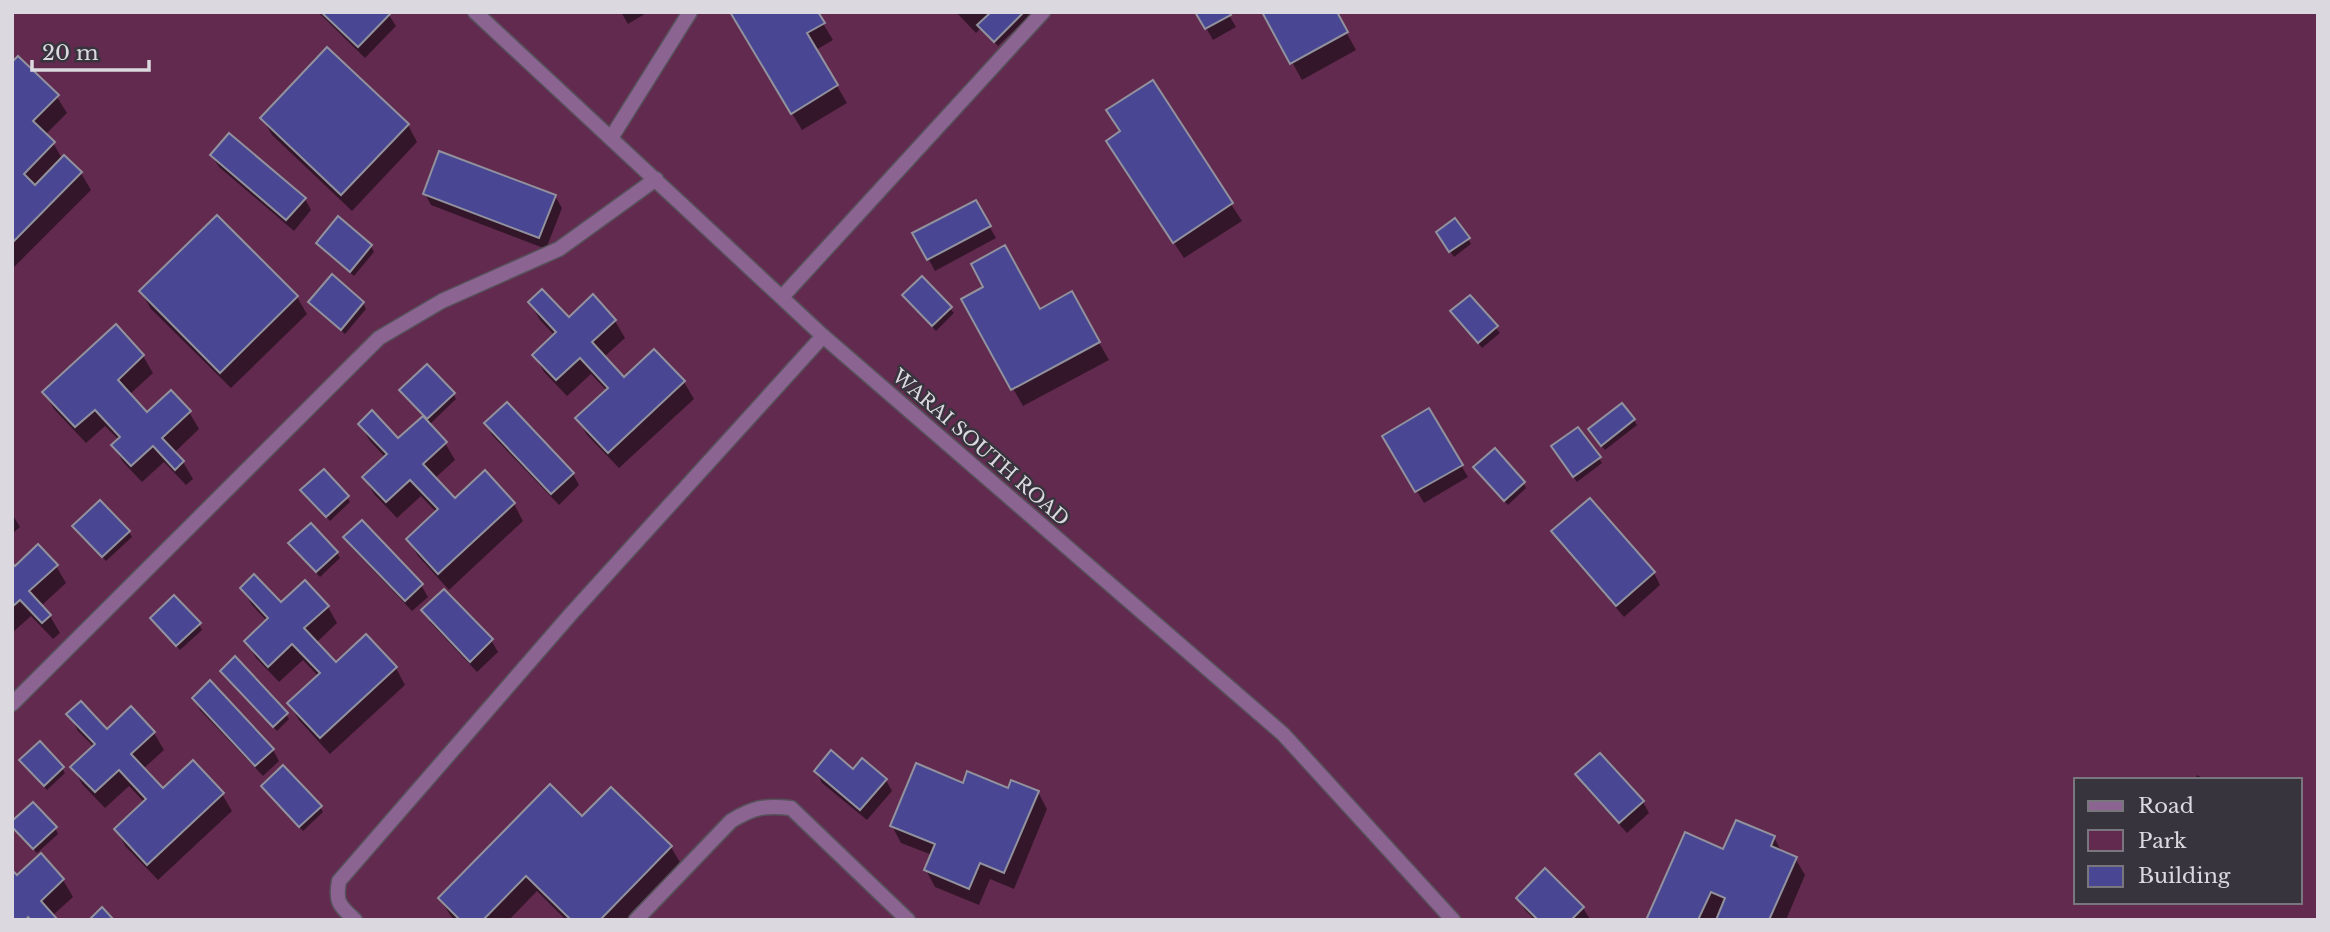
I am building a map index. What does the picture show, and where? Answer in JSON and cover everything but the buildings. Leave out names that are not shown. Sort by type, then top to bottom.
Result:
[{"type":"street","name":"WARAI SOUTH ROAD","points":[[475,12],[823,336],[1283,734],[1453,920]]},
{"type":"street","points":[[611,138],[690,12]]},
{"type":"street","points":[[782,297],[1043,12]]},
{"type":"street","points":[[12,704],[379,338],[442,301],[559,249],[656,179]]},
{"type":"street","points":[[355,920],[340,906],[337,893],[340,881],[570,615],[823,336]]},
{"type":"street","points":[[636,920],[731,821],[748,810],[768,805],[791,808],[908,920]]},
{"type":"green space","points":[[12,12],[2318,12],[2318,920],[12,920]]}]
